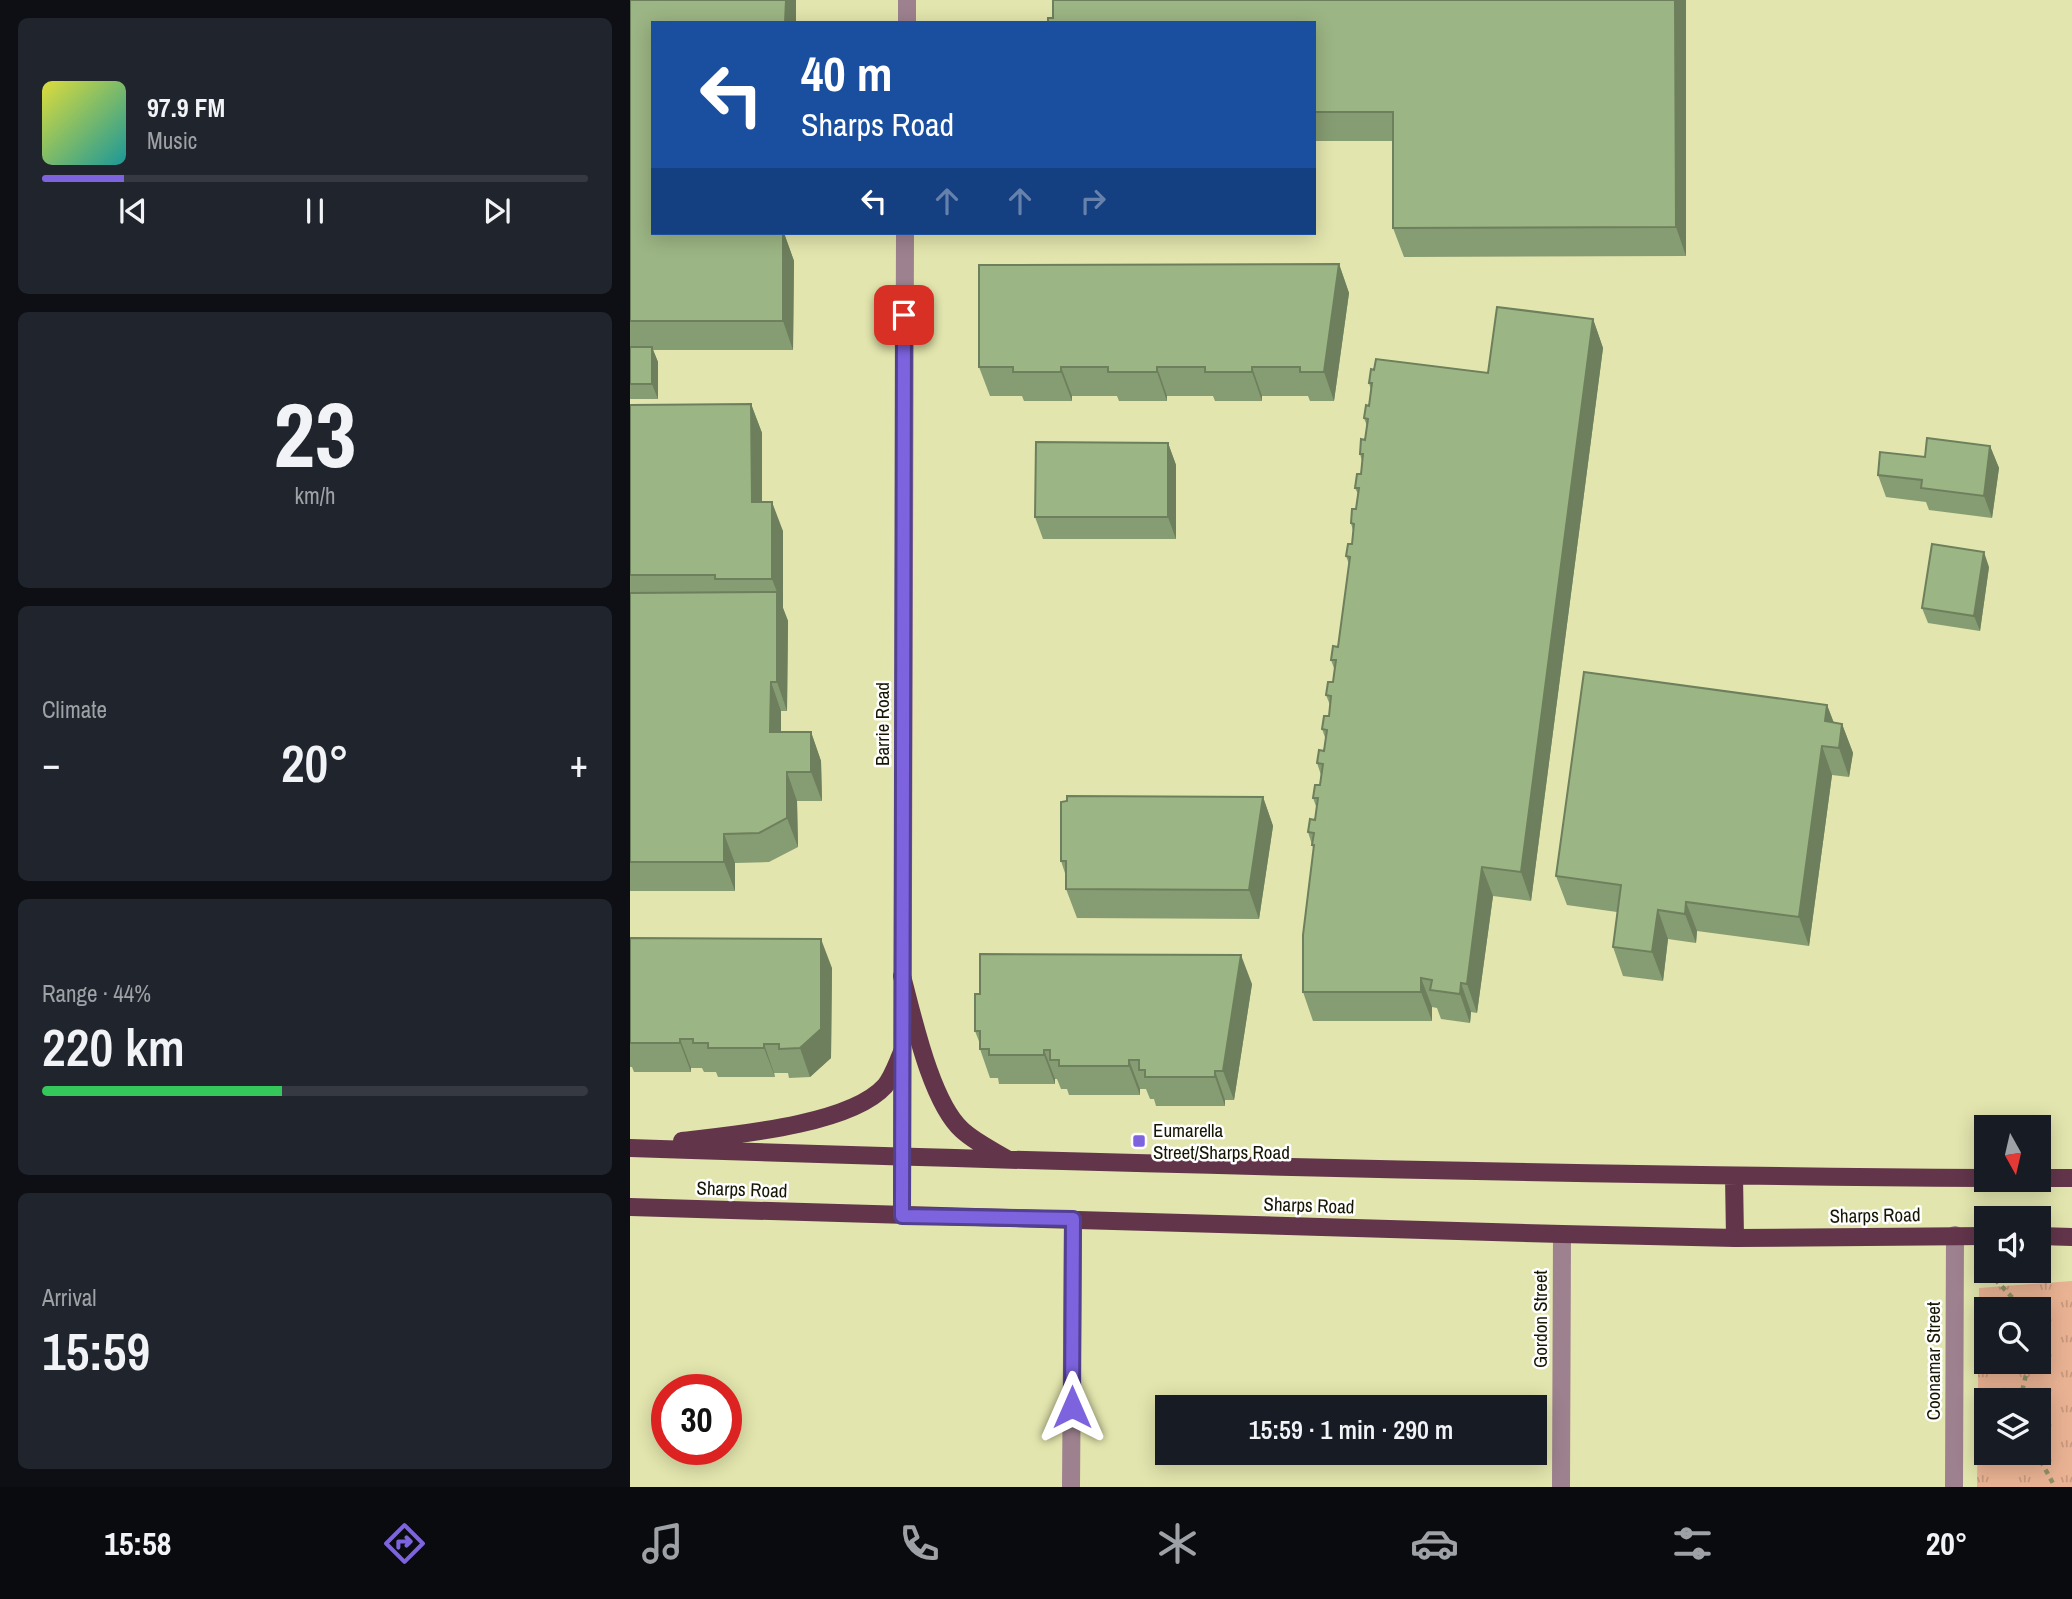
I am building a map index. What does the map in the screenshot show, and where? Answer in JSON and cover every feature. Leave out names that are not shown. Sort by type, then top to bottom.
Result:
[{"type":"main road","points":[[902,976],[918,1035],[941,1100],[961,1129],[1008,1160]]},
{"type":"main road","points":[[630,1148],[806,1123],[856,1105],[884,1087],[902,1052]]},
{"type":"main road","name":"Sharps Road","points":[[630,1148],[1008,1160],[1734,1176],[1974,1178]]},
{"type":"main road","points":[[1734,1176],[1735,1238]]},
{"type":"main road","points":[[2051,1178],[2072,1178]]},
{"type":"main road","name":"Sharps Road","points":[[630,1207],[1735,1238],[1974,1236]]},
{"type":"main road","points":[[2051,1236],[2072,1237]]},
{"type":"street","points":[[907,0],[907,21]]},
{"type":"street","name":"Barrie Road","points":[[902,1216],[905,235]]},
{"type":"street","points":[[1072,1487],[1073,1219]]},
{"type":"street","name":"Gordon Street","points":[[1561,1487],[1562,1234]]},
{"type":"street","name":"Coonamar Street","points":[[1954,1487],[1955,1236]]},
{"type":"path","points":[[1999,1283],[2012,1297]]},
{"type":"path","points":[[2043,1465],[2055,1487]]},
{"type":"green space","points":[[2072,1281],[2072,1487],[1977,1487],[1977,1465],[2051,1465],[2051,1388],[1978,1388],[1978,1374],[2051,1374],[2051,1297],[1979,1297],[1979,1288]]},
{"type":"building","points":[[630,0],[786,0],[785,21],[651,21],[651,235],[783,235],[783,321],[630,321]]},
{"type":"building","points":[[1053,0],[1675,0],[1676,227],[1393,228],[1393,112],[1316,112],[1316,21],[1048,21],[1048,18],[1053,18]]},
{"type":"building","points":[[1339,264],[1324,372],[1300,372],[1300,367],[1252,367],[1252,372],[1205,372],[1205,367],[1157,367],[1157,372],[1108,372],[1108,367],[1061,367],[1061,372],[1013,372],[1013,367],[979,367],[979,265]]},
{"type":"building","points":[[1497,307],[1593,319],[1521,872],[1482,867],[1467,984],[1461,983],[1460,994],[1430,990],[1432,980],[1421,978],[1421,992],[1303,992],[1303,935],[1314,845],[1314,833],[1308,832],[1310,819],[1315,820],[1318,798],[1313,798],[1315,785],[1320,785],[1323,764],[1317,763],[1319,750],[1324,751],[1327,730],[1322,729],[1324,716],[1329,716],[1331,696],[1326,695],[1328,682],[1333,682],[1336,660],[1331,660],[1333,646],[1338,647],[1350,557],[1346,556],[1348,544],[1352,544],[1352,509],[1356,509],[1359,488],[1355,488],[1357,474],[1361,474],[1361,439],[1365,440],[1368,419],[1364,418],[1366,405],[1369,406],[1371,369],[1374,370],[1376,359],[1488,373]]},
{"type":"building","points":[[630,347],[652,347],[652,384],[630,384]]},
{"type":"building","points":[[751,404],[752,502],[772,502],[772,579],[715,579],[715,575],[630,575],[630,405]]},
{"type":"building","points":[[1927,438],[1990,446],[1984,496],[1921,488],[1922,480],[1878,475],[1880,452],[1925,457]]},
{"type":"building","points":[[1036,442],[1168,443],[1168,517],[1035,517]]},
{"type":"building","points":[[1932,544],[1984,552],[1974,616],[1922,608]]},
{"type":"building","points":[[777,592],[777,682],[771,682],[770,732],[811,732],[811,772],[787,772],[787,818],[759,833],[724,834],[724,862],[630,862],[630,593]]},
{"type":"building","points":[[1584,672],[1827,705],[1825,721],[1842,724],[1839,748],[1822,746],[1799,917],[1686,902],[1685,914],[1658,910],[1652,952],[1613,947],[1621,885],[1556,876]]},
{"type":"building","points":[[1067,796],[1263,797],[1249,890],[1066,889],[1066,861],[1061,861],[1061,802],[1067,801]]},
{"type":"building","points":[[630,938],[821,939],[821,1029],[800,1048],[779,1049],[779,1044],[764,1044],[764,1048],[708,1048],[708,1043],[693,1043],[693,1039],[680,1039],[680,1043],[630,1043]]},
{"type":"building","points":[[980,954],[1241,955],[1223,1071],[1215,1071],[1215,1077],[1145,1077],[1145,1070],[1139,1070],[1139,1060],[1129,1060],[1129,1066],[1059,1066],[1059,1060],[1050,1060],[1050,1050],[1044,1050],[1044,1055],[989,1055],[989,1049],[980,1049],[980,1031],[975,1031],[975,994],[980,994]]},
{"type":"place","name":"Eumarella Street/Sharps Road","points":[[1139,1141]]},
{"type":"route","points":[[904,315],[902,1216],[1073,1219],[1072,1407]]}]
